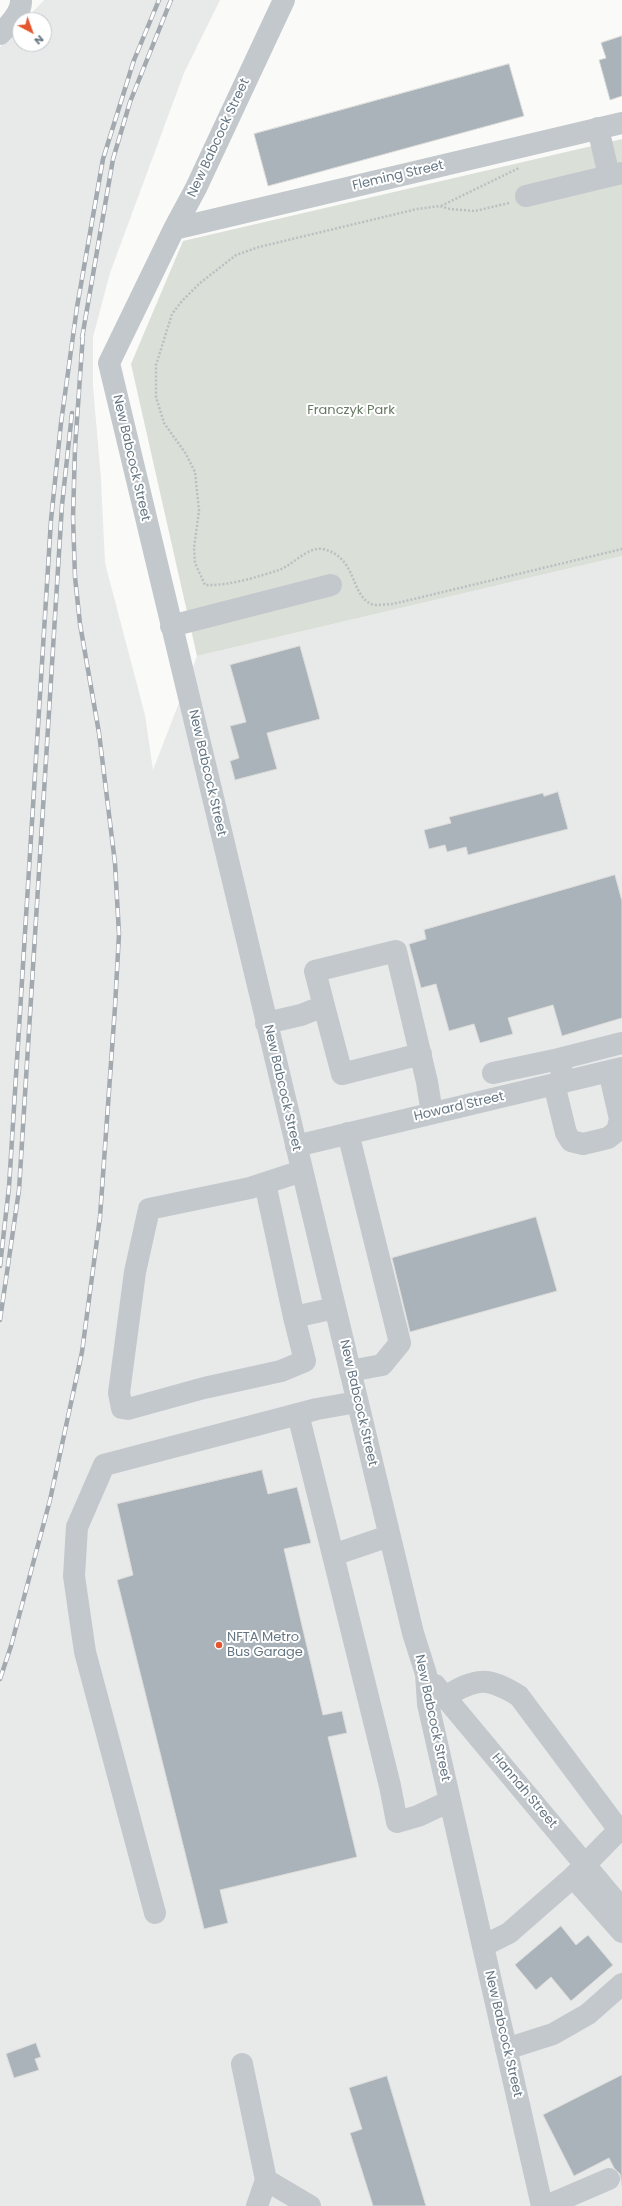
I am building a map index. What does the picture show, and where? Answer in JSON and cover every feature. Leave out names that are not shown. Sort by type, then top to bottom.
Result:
[{"type":"street","points":[[5,29],[22,6],[21,0]]},
{"type":"street","name":"New Babcock Street","points":[[284,0],[196,188],[174,229],[109,363],[389,1536],[413,1633],[426,1674],[428,1704],[542,2206]]},
{"type":"street","name":"Fleming Street","points":[[174,229],[622,123]]},
{"type":"street","points":[[526,196],[616,175],[598,128]]},
{"type":"street","points":[[171,626],[330,586]]},
{"type":"street","points":[[420,1054],[342,1074],[316,971],[396,951],[420,1054],[432,1113]]},
{"type":"street","points":[[266,1023],[301,1015],[324,1006]]},
{"type":"street","points":[[493,1074],[622,1043]]},
{"type":"street","points":[[560,1059],[559,1083],[566,1133],[571,1141],[583,1144],[608,1138],[617,1131],[620,1119],[615,1070]]},
{"type":"street","name":"Howard Street","points":[[296,1146],[615,1070]]},
{"type":"street","points":[[348,1133],[400,1343],[382,1365],[350,1371]]},
{"type":"street","points":[[265,1183],[305,1361],[281,1371],[204,1388],[128,1409],[122,1408],[119,1393],[135,1272],[149,1209],[265,1183],[302,1171]]},
{"type":"street","points":[[294,1317],[335,1308]]},
{"type":"street","points":[[155,1913],[85,1652],[74,1576],[77,1527],[104,1465],[298,1414],[357,1402]]},
{"type":"street","points":[[298,1414],[390,1786],[397,1822],[418,1816],[450,1801]]},
{"type":"street","points":[[333,1555],[389,1536]]},
{"type":"street","name":"Hannah Street","points":[[426,1674],[579,1871],[622,1909]]},
{"type":"street","points":[[445,1697],[457,1689],[479,1681],[499,1684],[519,1696],[619,1830],[579,1871],[509,1933],[483,1946]]},
{"type":"street","points":[[579,1871],[622,1932]]},
{"type":"street","points":[[506,2049],[554,2034],[588,2014],[622,1984]]},
{"type":"street","points":[[242,2064],[266,2180],[257,2206]]},
{"type":"street","points":[[546,2206],[609,2179]]},
{"type":"street","points":[[266,2180],[310,2206]]},
{"type":"path","points":[[525,164],[440,206],[417,209],[334,230],[306,235],[236,255],[200,282],[172,314],[156,365],[156,397],[164,423],[186,454],[195,472],[199,511],[194,548],[195,563],[205,584],[216,585],[281,569],[308,552],[321,549],[333,553],[347,564],[365,600],[373,604],[392,604],[622,548]]},
{"type":"path","points":[[440,206],[450,209],[475,211],[516,202],[526,196]]},
{"type":"shaded area","points":[[44,0],[220,0],[184,73],[110,273],[93,337],[93,386],[101,479],[105,563],[145,715],[153,770],[197,656],[622,556],[622,2206],[0,2206],[0,47],[12,34],[12,52],[52,52],[52,12],[33,12]]},
{"type":"green space","name":"Franczyk Park","points":[[622,139],[622,556],[197,656],[131,364],[183,241]]},
{"type":"building","points":[[622,36],[622,96],[610,100],[599,60],[606,58],[601,43]]},
{"type":"building","points":[[509,64],[524,116],[268,186],[254,134]]},
{"type":"building","points":[[300,646],[320,719],[267,733],[277,769],[235,780],[230,761],[239,758],[230,726],[246,722],[230,665]]},
{"type":"building","points":[[558,792],[568,829],[468,855],[466,847],[447,852],[445,845],[429,849],[424,830],[451,823],[449,817],[543,793],[544,796]]},
{"type":"building","points":[[615,875],[622,901],[622,1018],[562,1036],[553,1005],[508,1018],[513,1034],[480,1043],[474,1024],[449,1031],[436,984],[421,988],[409,944],[426,939],[424,930]]},
{"type":"building","points":[[536,1217],[557,1291],[410,1332],[392,1258]]},
{"type":"building","name":"NFTA Metro Bus Garage","points":[[262,1470],[268,1494],[297,1487],[311,1543],[284,1549],[323,1715],[342,1711],[347,1733],[328,1737],[357,1857],[220,1890],[228,1923],[204,1929],[117,1580],[133,1575],[117,1504]]},
{"type":"building","points":[[561,1926],[576,1945],[588,1935],[613,1965],[571,2001],[551,1977],[536,1990],[515,1965]]},
{"type":"building","points":[[36,2043],[41,2057],[35,2059],[39,2070],[14,2078],[6,2054]]},
{"type":"building","points":[[622,2075],[622,2185],[620,2174],[614,2168],[609,2158],[574,2176],[543,2115]]},
{"type":"building","points":[[387,2076],[426,2206],[373,2206],[350,2133],[362,2129],[349,2088]]},
{"type":"railway","points":[[0,1266],[9,1187],[51,520],[61,423],[77,307],[103,159],[134,60],[159,0]]},
{"type":"railway","points":[[82,338],[113,159],[130,102],[171,0]]},
{"type":"railway","points":[[0,1679],[11,1646],[50,1500],[82,1352],[100,1217],[115,1007],[119,934],[115,863],[99,733],[80,624],[75,577],[73,517],[75,448],[83,334]]},
{"type":"railway","points":[[0,1320],[19,1190],[62,505],[72,413]]},
{"type":"place","name":"NFTA Metro Bus Garage","points":[[219,1645]]}]
